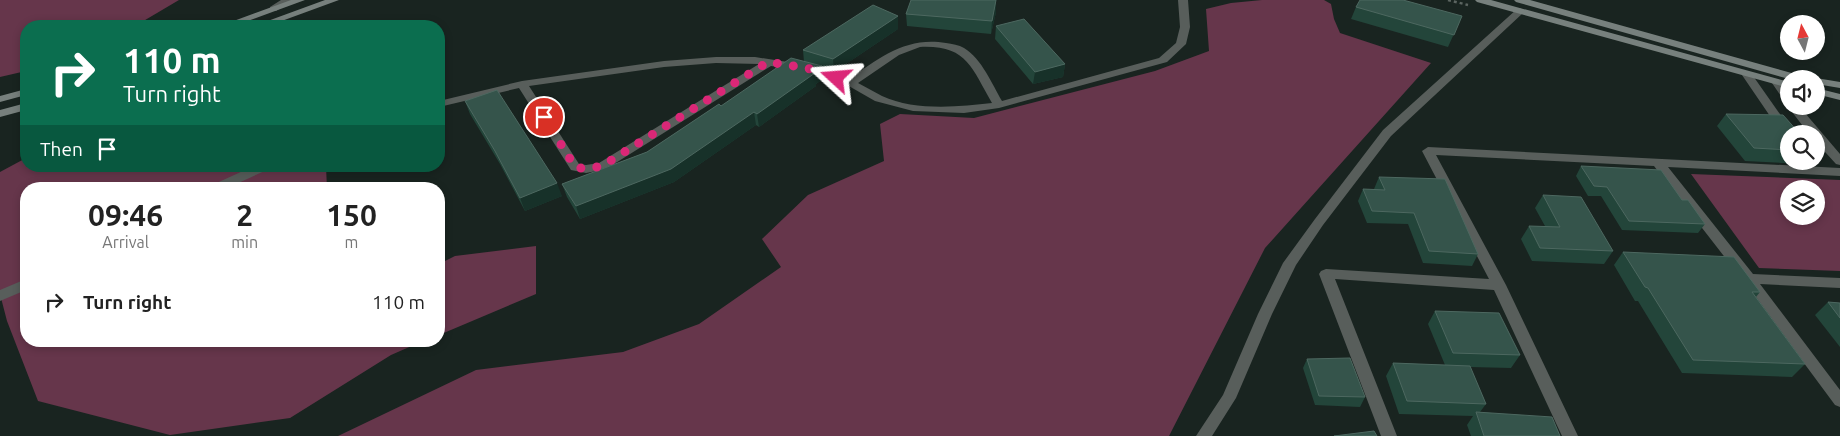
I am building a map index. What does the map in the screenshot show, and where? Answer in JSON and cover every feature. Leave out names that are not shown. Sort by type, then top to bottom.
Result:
[{"type":"main road","points":[[243,20],[273,10],[288,2],[300,0]]},
{"type":"main road","points":[[277,20],[334,0]]},
{"type":"main road","points":[[1480,0],[1519,5],[1780,73]]},
{"type":"main road","points":[[288,2],[294,14]]},
{"type":"main road","points":[[1519,5],[1780,84]]},
{"type":"main road","points":[[1825,82],[1840,85]]},
{"type":"main road","points":[[1825,93],[1840,96]]},
{"type":"main road","points":[[0,99],[20,94]]},
{"type":"main road","points":[[0,114],[20,108]]},
{"type":"street","points":[[445,103],[522,84],[592,73],[716,60],[768,62],[807,68],[851,83],[879,99],[913,108],[964,110],[999,105],[1163,60],[1181,44],[1185,27],[1183,0]]},
{"type":"street","points":[[1204,436],[1229,398],[1265,314],[1290,263],[1319,222],[1387,133],[1519,5]]},
{"type":"street","points":[[851,83],[892,53],[916,44],[937,43],[960,49],[973,63],[999,105]]},
{"type":"street","points":[[522,84],[575,167],[586,169],[602,166],[768,62]]},
{"type":"street","points":[[1747,75],[1782,125]]},
{"type":"street","points":[[1777,83],[1780,87]]},
{"type":"street","points":[[1801,115],[1809,125]]},
{"type":"street","points":[[1825,144],[1840,161]]},
{"type":"street","points":[[1570,436],[1499,285],[1428,151],[1658,163],[1780,165]]},
{"type":"street","points":[[1658,163],[1749,278],[1840,401]]},
{"type":"street","points":[[1825,169],[1840,172]]},
{"type":"street","points":[[230,182],[252,172]]},
{"type":"street","points":[[1389,436],[1326,274],[1499,285]]},
{"type":"street","points":[[1749,278],[1840,284]]},
{"type":"street","points":[[0,296],[20,287]]},
{"type":"shaded area","points":[[0,0],[179,0],[145,20],[20,20],[20,72],[0,77]]},
{"type":"shaded area","points":[[1262,0],[1324,0],[1331,4],[1334,19],[1340,33],[1431,63],[1265,248],[1169,436],[338,436],[476,370],[623,352],[699,324],[781,267],[762,239],[808,195],[884,161],[880,124],[900,114],[974,118],[1155,71],[1209,51],[1206,9],[1231,3]]},
{"type":"shaded area","points":[[20,161],[20,172],[326,172],[327,182],[20,182],[20,347],[409,347],[391,355],[290,418],[170,435],[38,401],[7,321],[0,294],[0,172]]},
{"type":"shaded area","points":[[1691,174],[1840,180],[1840,271],[1759,268]]},
{"type":"shaded area","points":[[536,246],[536,294],[445,332],[445,261],[455,256]]},
{"type":"building","points":[[911,0],[996,0],[992,21],[906,14]]},
{"type":"building","points":[[1360,0],[1403,0],[1462,16],[1454,35],[1356,7]]},
{"type":"building","points":[[873,5],[898,16],[833,59],[803,50]]},
{"type":"building","points":[[1024,19],[1065,64],[1035,72],[996,26]]},
{"type":"building","points":[[791,58],[822,66],[757,114],[754,112],[671,169],[576,206],[562,184],[647,152],[719,104],[721,106]]},
{"type":"building","points":[[497,90],[557,183],[520,198],[465,101]]},
{"type":"building","points":[[1726,114],[1783,115],[1792,125],[1780,125],[1780,149],[1754,148]]},
{"type":"building","points":[[1581,166],[1661,170],[1682,200],[1688,200],[1705,224],[1629,221],[1607,187],[1594,186]]},
{"type":"building","points":[[1379,177],[1445,179],[1478,254],[1429,251],[1414,213],[1372,211],[1363,189],[1385,190]]},
{"type":"building","points":[[1543,195],[1581,197],[1613,251],[1540,248],[1529,226],[1560,227]]},
{"type":"building","points":[[1623,252],[1734,257],[1760,292],[1752,292],[1805,364],[1693,360]]},
{"type":"building","points":[[1828,302],[1840,303],[1840,318]]},
{"type":"building","points":[[1435,311],[1499,313],[1520,355],[1453,353]]},
{"type":"building","points":[[1350,358],[1365,397],[1319,396],[1307,359]]},
{"type":"building","points":[[1393,363],[1470,366],[1486,404],[1407,401]]},
{"type":"building","points":[[1476,412],[1552,417],[1560,436],[1484,436]]},
{"type":"building","points":[[1374,431],[1377,436],[1334,436]]},
{"type":"route","points":[[544,117],[575,167],[586,169],[602,166],[768,62],[807,68],[836,78]]}]
